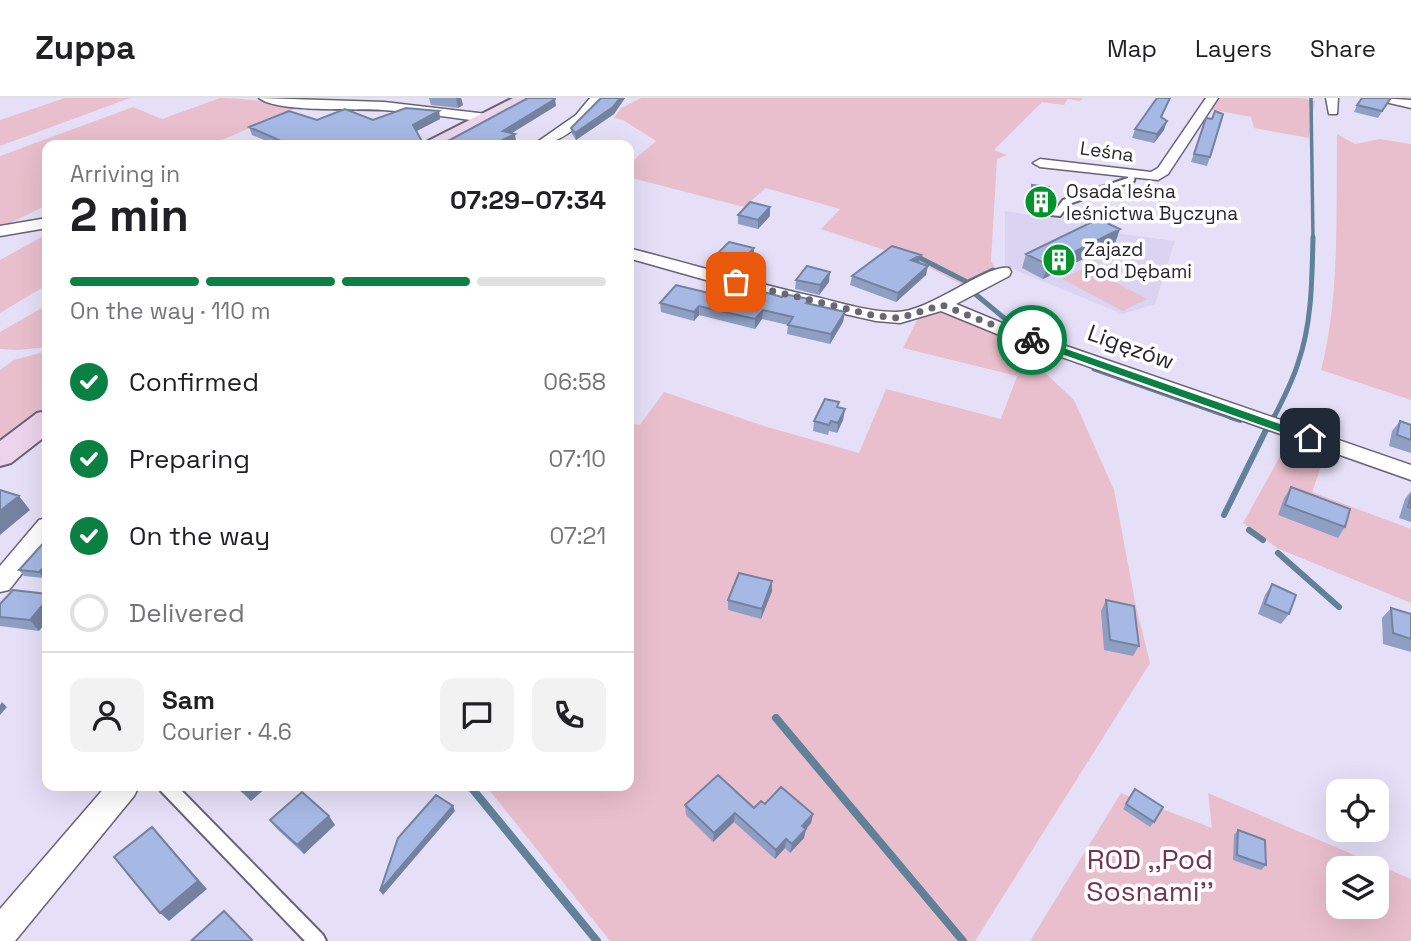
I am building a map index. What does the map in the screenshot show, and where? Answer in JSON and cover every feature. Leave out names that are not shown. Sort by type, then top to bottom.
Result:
[{"type":"main road","points":[[445,140],[527,98]]},
{"type":"main road","points":[[0,456],[42,424]]},
{"type":"street","points":[[265,98],[305,104],[384,106],[487,118]]},
{"type":"street","points":[[548,140],[581,118],[596,98]]},
{"type":"street","name":"Leśna","points":[[1040,163],[1153,177],[1163,171],[1212,98]]},
{"type":"street","points":[[1385,98],[1411,104]]},
{"type":"street","points":[[0,232],[42,224]]},
{"type":"street","points":[[634,255],[758,289],[876,316],[900,318],[942,305],[1003,272]]},
{"type":"street","name":"Ligęzów","points":[[942,305],[1008,332],[1411,473]]},
{"type":"street","points":[[0,583],[42,532]]},
{"type":"street","points":[[0,934],[120,791]]},
{"type":"lane","points":[[1040,212],[1057,214],[1066,202],[1131,179],[1132,176]]},
{"type":"lane","points":[[172,791],[317,941]]},
{"type":"shaded area","points":[[1005,211],[1102,226],[1099,231],[1175,241],[1155,304],[1123,314],[1005,266]]},
{"type":"green space","points":[[65,98],[130,98],[0,146],[0,120]]},
{"type":"green space","points":[[220,98],[304,105],[222,140],[43,140],[133,107],[162,119]]},
{"type":"green space","points":[[641,98],[1083,98],[1080,101],[1068,99],[1064,105],[1042,102],[994,150],[1007,155],[997,159],[991,261],[997,271],[966,287],[915,260],[821,229],[840,209],[766,188],[744,207],[634,179],[634,160],[656,141],[623,120],[614,118],[621,108]]},
{"type":"green space","points":[[1216,98],[1302,98],[1315,101],[1309,138],[1254,128],[1251,117],[1209,109]]},
{"type":"green space","points":[[1337,134],[1355,144],[1380,139],[1411,144],[1411,400],[1321,370],[1334,284]]},
{"type":"green space","points":[[42,141],[42,207],[0,228],[0,156]]},
{"type":"green space","points":[[42,237],[42,288],[0,313],[0,260]]},
{"type":"green space","points":[[1086,267],[1147,299],[1123,311],[1062,279]]},
{"type":"green space","points":[[42,308],[42,348],[0,349],[0,332]]},
{"type":"green space","points":[[944,309],[1009,339],[1074,400],[1114,490],[1150,663],[975,941],[610,941],[490,791],[634,791],[634,424],[640,425],[664,392],[764,426],[859,453],[886,389],[1001,419],[1017,376],[903,348],[918,318]]},
{"type":"green space","points":[[42,352],[42,413],[0,445],[0,370],[14,360]]},
{"type":"green space","points":[[1292,435],[1328,447],[1312,492],[1411,529],[1411,603],[1277,548],[1243,523]]},
{"type":"green space","name":"ROD ,,Pod Sosnami''","points":[[1121,793],[1212,828],[1208,793],[1357,856],[1326,856],[1326,919],[1389,919],[1389,870],[1411,879],[1411,941],[1030,941]]},
{"type":"building","points":[[528,98],[555,98],[503,131],[515,134],[502,140],[450,140]]},
{"type":"building","points":[[601,98],[620,98],[613,107],[575,133],[571,128]]},
{"type":"building","points":[[1157,98],[1170,98],[1161,117],[1167,121],[1157,134],[1135,129]]},
{"type":"building","points":[[1362,98],[1390,99],[1382,111],[1357,105]]},
{"type":"building","points":[[406,108],[439,111],[413,125],[421,140],[279,140],[249,127],[289,111],[317,120],[345,109],[373,120]]},
{"type":"building","points":[[1215,111],[1223,114],[1210,157],[1194,154],[1206,118],[1212,119]]},
{"type":"building","points":[[1032,185],[1049,187],[1050,199],[1033,200]]},
{"type":"building","points":[[750,202],[770,207],[758,220],[738,215]]},
{"type":"building","points":[[1098,219],[1120,229],[1048,265],[1026,254]]},
{"type":"building","points":[[729,242],[754,248],[738,265],[713,258]]},
{"type":"building","points":[[892,246],[921,255],[911,260],[928,266],[898,293],[852,276]]},
{"type":"building","points":[[807,266],[830,272],[820,285],[796,280]]},
{"type":"building","points":[[723,281],[782,297],[784,294],[809,299],[806,303],[845,312],[831,334],[788,325],[793,317],[763,310],[755,319],[699,306],[694,312],[660,303],[676,285],[713,294]]},
{"type":"building","points":[[825,399],[839,402],[837,407],[845,409],[838,423],[831,421],[829,425],[814,421]]},
{"type":"building","points":[[1400,421],[1411,425],[1411,440],[1397,435]]},
{"type":"building","points":[[1291,487],[1350,509],[1345,527],[1285,505]]},
{"type":"building","points":[[0,490],[19,496],[0,511]]},
{"type":"building","points":[[42,545],[42,569],[39,572],[19,570]]},
{"type":"building","points":[[739,573],[772,581],[762,609],[728,600]]},
{"type":"building","points":[[1272,584],[1296,595],[1289,614],[1265,604]]},
{"type":"building","points":[[13,590],[42,593],[42,606],[30,620],[0,617],[0,604]]},
{"type":"building","points":[[1106,600],[1134,606],[1139,646],[1110,640]]},
{"type":"building","points":[[1391,608],[1411,614],[1411,639],[1393,633]]},
{"type":"building","points":[[718,775],[754,808],[761,801],[765,804],[781,787],[813,814],[802,826],[806,829],[792,844],[786,839],[776,850],[735,813],[714,833],[685,805]]},
{"type":"building","points":[[1135,789],[1163,807],[1154,822],[1126,804]]},
{"type":"building","points":[[302,792],[329,816],[297,845],[270,820]]},
{"type":"building","points":[[436,795],[453,806],[380,891],[398,838]]},
{"type":"building","points":[[152,827],[198,881],[160,913],[114,857]]},
{"type":"building","points":[[1238,830],[1265,840],[1266,865],[1237,855]]},
{"type":"building","points":[[224,911],[251,941],[191,941]]},
{"type":"waterway","points":[[1311,98],[1313,237]]},
{"type":"waterway","points":[[1274,417],[1293,378],[1303,348],[1310,301],[1313,237]]},
{"type":"waterway","points":[[914,255],[967,282]]},
{"type":"waterway","points":[[966,283],[993,270]]},
{"type":"waterway","points":[[974,293],[1021,332]]},
{"type":"waterway","points":[[1094,369],[1236,419]]},
{"type":"waterway","points":[[1231,417],[1240,420]]},
{"type":"waterway","points":[[1224,515],[1266,430]]},
{"type":"waterway","points":[[1249,530],[1263,540]]},
{"type":"waterway","points":[[1278,553],[1339,607]]},
{"type":"waterway","points":[[776,718],[963,941]]},
{"type":"waterway","points":[[474,791],[597,941]]},
{"type":"way so far","points":[[736,282],[876,316],[900,318],[942,305],[1032,340]]},
{"type":"place","name":"Osada leśna leśnictwa Byczyna","points":[[1041,202]]},
{"type":"place","name":"Zajazd Pod Dębami","points":[[1059,260]]},
{"type":"route","points":[[1032,340],[1310,438]]}]
